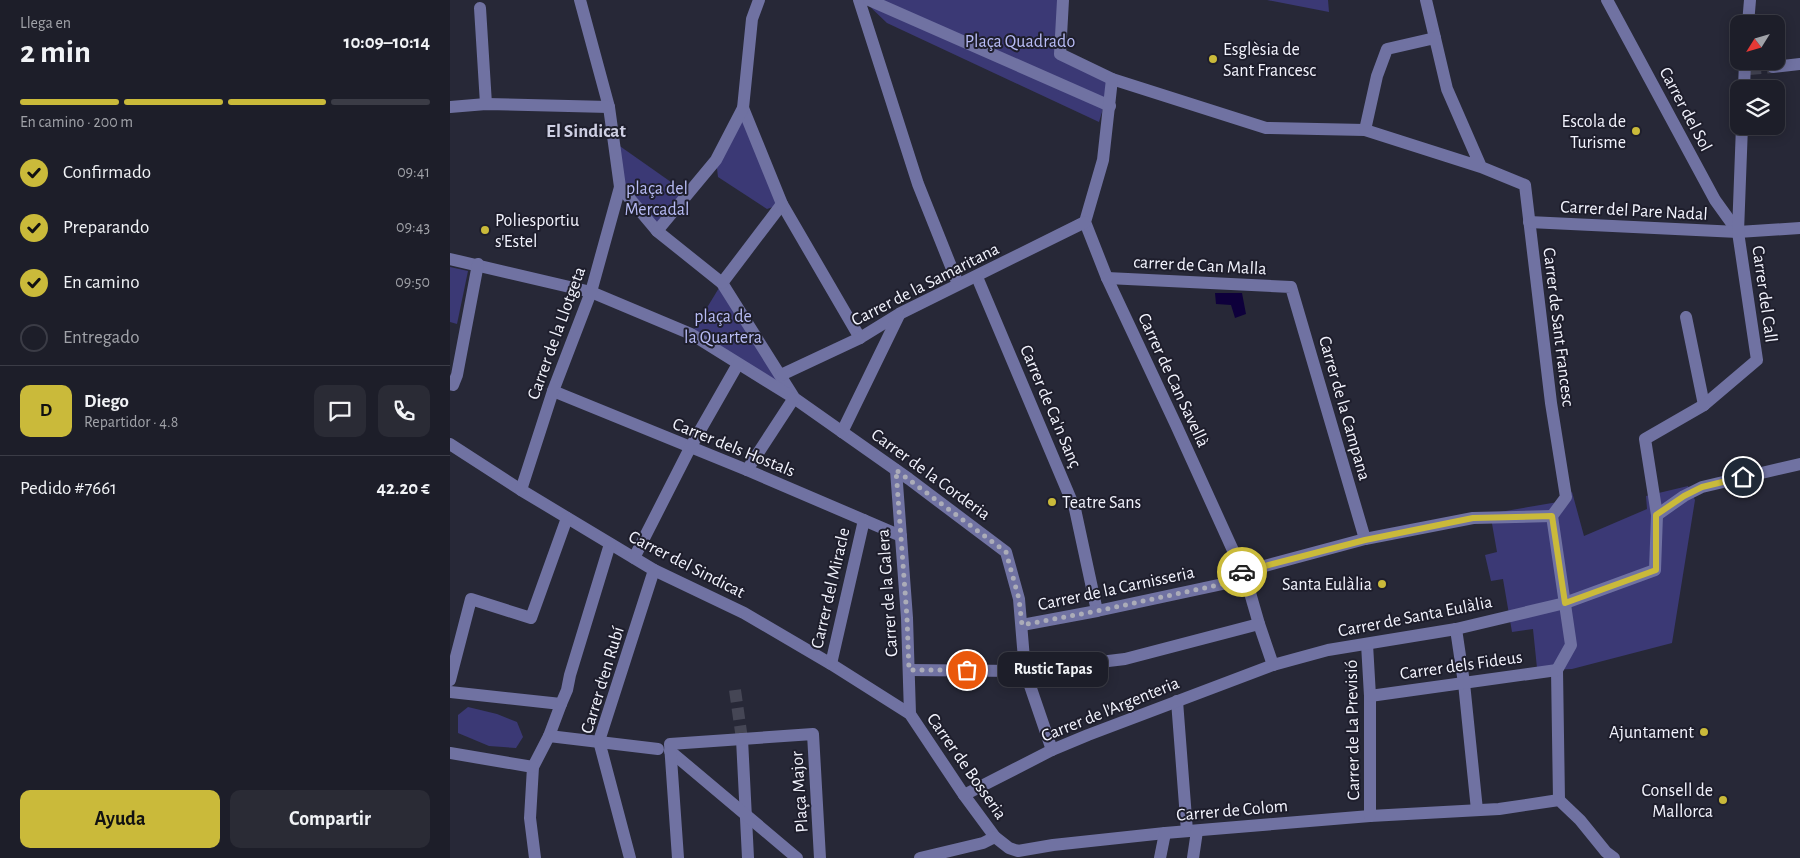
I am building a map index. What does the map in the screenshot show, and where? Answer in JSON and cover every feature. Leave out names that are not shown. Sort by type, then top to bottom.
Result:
[{"type":"street","points":[[580,0],[610,107],[620,187],[657,231],[722,283],[794,398]]},
{"type":"street","points":[[657,231],[716,160],[744,108],[752,19],[759,0]]},
{"type":"street","points":[[859,0],[918,184],[958,284]]},
{"type":"street","points":[[869,0],[1110,106]]},
{"type":"street","points":[[1063,0],[1060,54],[1112,79],[1266,128],[1365,130],[1481,167]]},
{"type":"street","points":[[1426,0],[1447,88],[1481,167]]},
{"type":"street","name":"Carrer del Sol","points":[[1607,0],[1715,200],[1738,232]]},
{"type":"street","points":[[1749,15],[1750,0]]},
{"type":"street","points":[[480,8],[486,104]]},
{"type":"street","points":[[1365,130],[1377,76],[1387,49],[1435,38]]},
{"type":"street","points":[[1785,66],[1800,64]]},
{"type":"street","points":[[1085,222],[1103,160],[1112,79]]},
{"type":"street","points":[[450,107],[486,104],[610,107]]},
{"type":"street","points":[[744,108],[782,204],[860,338]]},
{"type":"street","name":"Carrer del Call","points":[[1704,405],[1757,360],[1738,232],[1742,135]]},
{"type":"street","name":"Carrer de Sant Francesc","points":[[1481,167],[1525,185],[1550,403],[1566,497],[1552,516]]},
{"type":"street","name":"Carrer de la Llotgeta","points":[[521,490],[553,391],[591,292],[620,187]]},
{"type":"street","points":[[722,283],[782,204]]},
{"type":"street","name":"Carrer de la Samaritana","points":[[781,375],[860,338],[899,314],[1085,222]]},
{"type":"street","name":"Carrer de Can Savellà","points":[[1085,222],[1107,278],[1244,575],[1273,665]]},
{"type":"street","name":"Carrer del Pare Nadal","points":[[1529,222],[1738,232],[1800,228]]},
{"type":"street","points":[[450,259],[478,264],[591,292],[691,334],[794,398]]},
{"type":"street","points":[[453,386],[457,375],[478,264]]},
{"type":"street","name":"Carrer de Ca'n Sanç","points":[[977,277],[1075,509],[1097,611]]},
{"type":"street","name":"carrer de Can Malla","points":[[1107,278],[1291,287]]},
{"type":"street","name":"Carrer de la Campana","points":[[1291,287],[1365,540]]},
{"type":"street","points":[[842,432],[899,314]]},
{"type":"street","points":[[1686,317],[1704,405],[1645,439],[1656,515],[1684,496],[1702,487],[1800,464]]},
{"type":"street","points":[[634,558],[690,448],[738,364]]},
{"type":"street","name":"Carrer dels Hostals","points":[[553,391],[747,470],[901,536]]},
{"type":"street","points":[[747,470],[794,398]]},
{"type":"street","name":"Carrer de la Corderia","points":[[794,398],[896,470],[1006,552],[1019,599],[1025,670],[1052,750]]},
{"type":"street","name":"Carrer del Sindicat","points":[[450,444],[521,490],[654,570],[744,613],[831,664],[910,714]]},
{"type":"street","name":"Carrer de la Galera","points":[[896,470],[907,618],[910,714]]},
{"type":"street","name":"Carrer de Santa Eulàlia","points":[[1273,665],[1328,650],[1456,629],[1565,603],[1656,570],[1656,515]]},
{"type":"street","points":[[1552,516],[1571,645],[1558,670],[1559,800],[1580,820],[1606,852],[1614,858]]},
{"type":"street","name":"Carrer de la Carnisseria","points":[[1022,625],[1097,611],[1244,575],[1365,540],[1473,518],[1552,516]]},
{"type":"street","points":[[450,680],[456,638],[471,599],[531,618],[567,518]]},
{"type":"street","name":"Carrer del Miracle","points":[[831,664],[864,520]]},
{"type":"street","points":[[535,858],[530,818],[533,766],[549,736],[567,690],[610,544]]},
{"type":"street","name":"Carrer d'en Rubí","points":[[630,858],[599,741],[654,570]]},
{"type":"street","points":[[909,670],[1025,670],[1125,659],[1259,624]]},
{"type":"street","points":[[1456,629],[1464,683],[1477,810]]},
{"type":"street","name":"Carrer de La Previsió","points":[[1367,644],[1370,696],[1370,816]]},
{"type":"street","name":"Carrer de l'Argenteria","points":[[964,795],[1052,750],[1273,665]]},
{"type":"street","name":"Carrer dels Fideus","points":[[1370,696],[1558,670]]},
{"type":"street","points":[[450,692],[560,704]]},
{"type":"street","points":[[1177,701],[1192,831],[1193,858]]},
{"type":"street","name":"Carrer de Bosseria","points":[[910,714],[964,795],[995,837]]},
{"type":"street","name":"Plaça Major","points":[[797,858],[664,750],[670,744],[813,734],[820,858]]},
{"type":"street","points":[[549,736],[664,750],[678,858]]},
{"type":"street","points":[[742,739],[748,858]]},
{"type":"street","points":[[450,753],[533,766]]},
{"type":"street","name":"Carrer de Colom","points":[[995,837],[1022,856],[1053,845],[1165,833],[1370,816],[1477,810],[1559,800]]},
{"type":"street","points":[[1160,858],[1165,833]]},
{"type":"street","points":[[920,858],[983,843],[995,837]]},
{"type":"green space","name":"Plaça Quadrado","points":[[863,0],[1063,0],[1060,54],[1112,79],[1099,122],[887,23]]},
{"type":"green space","points":[[1267,0],[1328,0],[1329,12]]},
{"type":"green space","points":[[743,108],[782,204],[767,209],[718,177],[716,160]]},
{"type":"green space","name":"plaça del Mercadal","points":[[614,142],[688,194],[657,231],[620,187]]},
{"type":"green space","points":[[450,267],[468,271],[457,324],[450,322]]},
{"type":"green space","name":"plaça de la Quartera","points":[[722,283],[794,398],[691,334]]},
{"type":"green space","points":[[1688,486],[1695,500],[1672,643],[1572,669],[1550,670],[1537,668],[1533,629],[1512,632],[1503,579],[1491,581],[1485,555],[1497,552],[1491,518],[1494,513],[1558,502],[1572,492],[1584,536],[1647,509],[1646,496]]},
{"type":"green space","points":[[468,707],[497,714],[517,722],[523,737],[516,748],[489,746],[458,733],[458,715]]},
{"type":"shaded area","points":[[1215,293],[1242,293],[1246,314],[1235,318],[1231,305],[1216,304]]},
{"type":"tunnel","points":[[735,690],[742,739]]},
{"type":"way so far","points":[[967,670],[909,670],[896,470],[967,521],[1006,552],[1019,599],[1022,625],[1246,579],[1242,572]]},
{"type":"place","name":"Esglèsia de Sant Francesc","points":[[1213,59]]},
{"type":"place","name":"Escola de Turisme","points":[[1636,131]]},
{"type":"place","name":"Poliesportiu s'Estel","points":[[485,230]]},
{"type":"place","name":"Teatre Sans","points":[[1052,502]]},
{"type":"place","name":"Santa Eulàlia","points":[[1382,584]]},
{"type":"place","name":"Rustic Tapas","points":[[967,670]]},
{"type":"place","name":"Ajuntament","points":[[1704,732]]},
{"type":"place","name":"Consell de Mallorca","points":[[1723,800]]},
{"type":"district","name":"El Sindicat","points":[[586,130]]},
{"type":"route","points":[[1242,572],[1365,540],[1473,518],[1552,516],[1565,603],[1656,570],[1656,515],[1684,496],[1702,487],[1743,477]]}]
